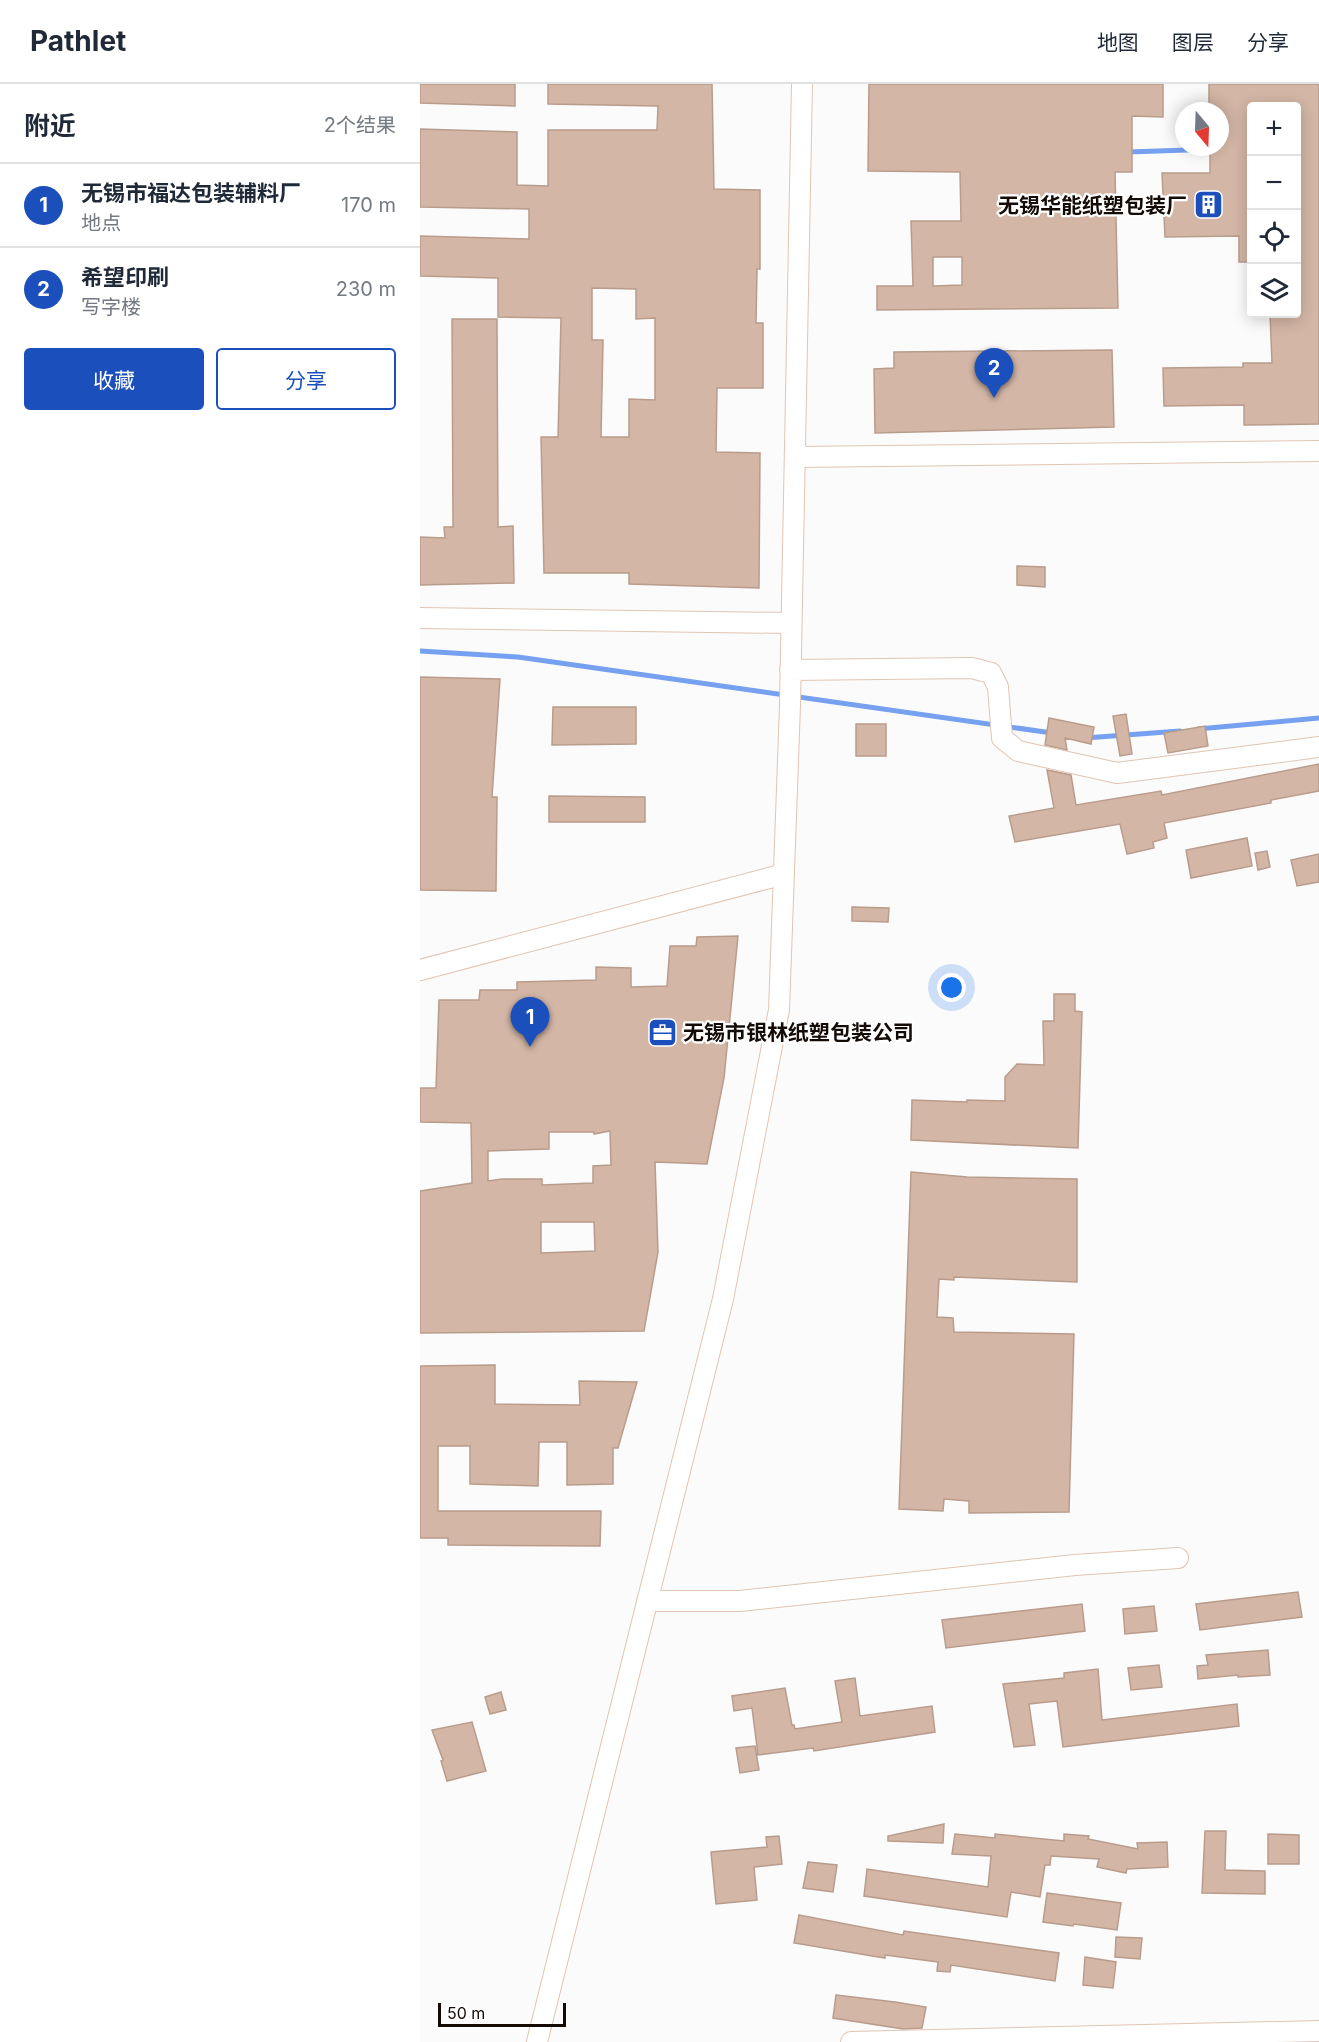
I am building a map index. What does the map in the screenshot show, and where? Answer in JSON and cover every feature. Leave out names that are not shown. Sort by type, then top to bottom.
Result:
[{"type":"street","points":[[537,2042],[723,1299],[779,1010],[790,705],[802,84]]},
{"type":"street","points":[[795,457],[1319,451]]},
{"type":"street","points":[[420,618],[791,623]]},
{"type":"street","points":[[790,677],[972,668],[992,673],[998,687],[1002,738],[1018,751],[1118,774],[1319,747]]},
{"type":"street","points":[[420,970],[784,874]]},
{"type":"street","points":[[647,1601],[740,1601],[1075,1565],[1178,1558]]},
{"type":"street","points":[[850,2042],[1319,2031]]},
{"type":"building","points":[[420,84],[515,84],[515,106],[420,103]]},
{"type":"building","points":[[548,84],[712,84],[714,189],[760,190],[760,269],[757,269],[756,323],[763,323],[763,388],[717,388],[716,452],[760,453],[759,588],[629,584],[629,573],[544,573],[541,437],[558,437],[561,318],[498,317],[498,278],[420,276],[420,236],[529,239],[529,209],[420,207],[420,129],[517,132],[517,185],[548,186],[548,130],[657,130],[658,106],[548,104]],"holes":[[[592,288],[636,289],[636,319],[655,318],[655,400],[629,399],[629,437],[601,437],[603,340],[592,340]]]},
{"type":"building","points":[[869,84],[1163,84],[1163,117],[1132,116],[1132,172],[1115,172],[1118,308],[877,310],[877,286],[913,286],[911,221],[961,221],[960,172],[868,171]],"holes":[[[933,257],[962,257],[962,285],[933,286]]]},
{"type":"building","points":[[1209,84],[1319,84],[1319,424],[1244,425],[1244,405],[1164,406],[1163,368],[1243,367],[1243,363],[1272,363],[1270,318],[1301,318],[1301,102],[1247,102],[1247,262],[1239,262],[1239,236],[1165,237],[1162,173],[1210,173],[1210,156],[1229,156],[1229,102],[1209,102]]},
{"type":"building","points":[[452,319],[497,319],[498,527],[513,526],[514,583],[420,585],[420,537],[445,538],[444,527],[453,527]]},
{"type":"building","points":[[1112,350],[1114,427],[875,433],[874,369],[894,368],[894,352]]},
{"type":"building","points":[[1017,566],[1045,567],[1045,587],[1017,585]]},
{"type":"building","points":[[420,677],[500,679],[492,797],[497,797],[496,891],[420,890]]},
{"type":"building","points":[[553,707],[636,707],[636,744],[552,745]]},
{"type":"building","points":[[1126,714],[1132,754],[1120,756],[1113,716]]},
{"type":"building","points":[[1049,718],[1094,727],[1091,744],[1065,738],[1067,750],[1045,745]]},
{"type":"building","points":[[856,724],[886,724],[886,756],[856,756]]},
{"type":"building","points":[[1205,726],[1208,746],[1168,753],[1164,733]]},
{"type":"building","points":[[1319,764],[1319,791],[1271,800],[1271,803],[1164,823],[1167,838],[1153,842],[1154,848],[1127,854],[1120,824],[1015,842],[1009,816],[1054,808],[1047,770],[1071,775],[1076,805],[1161,791],[1162,795]]},
{"type":"building","points":[[549,796],[645,797],[645,822],[549,822]]},
{"type":"building","points":[[1247,838],[1252,866],[1191,878],[1186,850]]},
{"type":"building","points":[[1267,851],[1270,867],[1258,870],[1255,853]]},
{"type":"building","points":[[1319,854],[1319,882],[1297,886],[1291,860]]},
{"type":"building","points":[[852,907],[889,908],[888,922],[852,921]]},
{"type":"building","points":[[738,936],[724,1078],[707,1164],[655,1162],[658,1252],[644,1331],[420,1333],[420,1191],[472,1183],[471,1123],[420,1122],[420,1088],[436,1088],[439,1000],[479,1000],[480,990],[517,990],[517,982],[596,980],[596,967],[631,968],[631,987],[667,986],[670,946],[696,946],[697,937]],"holes":[[[610,1131],[611,1165],[593,1166],[593,1183],[542,1185],[542,1179],[488,1181],[488,1151],[549,1149],[549,1132],[594,1132],[594,1134]],[[541,1222],[594,1222],[595,1251],[541,1253]]]},
{"type":"building","points":[[1054,994],[1075,994],[1075,1011],[1082,1012],[1078,1148],[911,1140],[912,1100],[1005,1101],[1005,1077],[1017,1064],[1044,1065],[1043,1021],[1054,1021]]},
{"type":"building","points":[[911,1172],[967,1177],[1077,1179],[1077,1282],[954,1277],[954,1280],[939,1279],[937,1317],[953,1318],[954,1332],[1074,1334],[1069,1512],[969,1513],[969,1501],[944,1499],[943,1511],[899,1509]]},
{"type":"building","points":[[495,1365],[495,1404],[580,1405],[579,1381],[637,1382],[618,1448],[613,1448],[613,1484],[567,1485],[567,1442],[539,1442],[538,1486],[470,1484],[470,1446],[438,1446],[438,1511],[601,1511],[600,1546],[448,1545],[448,1538],[420,1538],[420,1366]]},
{"type":"building","points":[[1298,1592],[1302,1617],[1200,1630],[1196,1604]]},
{"type":"building","points":[[1082,1604],[1085,1631],[946,1648],[942,1620]]},
{"type":"building","points":[[1154,1606],[1157,1631],[1125,1634],[1123,1609]]},
{"type":"building","points":[[1268,1650],[1270,1675],[1198,1679],[1197,1666],[1208,1665],[1206,1655]]},
{"type":"building","points":[[1159,1665],[1162,1687],[1131,1690],[1128,1668]]},
{"type":"building","points":[[1098,1669],[1102,1720],[1237,1704],[1239,1726],[1063,1747],[1057,1701],[1029,1704],[1035,1745],[1014,1747],[1003,1684],[1064,1678],[1064,1673]]},
{"type":"building","points":[[855,1678],[860,1716],[932,1706],[935,1732],[814,1751],[813,1748],[758,1755],[752,1708],[734,1711],[732,1696],[785,1688],[792,1725],[795,1729],[842,1722],[835,1681]]},
{"type":"building","points":[[501,1692],[506,1710],[490,1714],[485,1697]]},
{"type":"building","points":[[472,1722],[486,1771],[447,1781],[441,1761],[443,1760],[432,1730]]},
{"type":"building","points":[[755,1746],[759,1770],[740,1773],[736,1748]]},
{"type":"building","points":[[944,1824],[943,1843],[888,1841],[888,1836]]},
{"type":"building","points":[[1205,1831],[1226,1831],[1225,1870],[1265,1871],[1265,1894],[1202,1893]]},
{"type":"building","points":[[955,1834],[995,1838],[995,1834],[1064,1841],[1064,1834],[1089,1836],[1088,1839],[1138,1849],[1137,1843],[1167,1842],[1168,1867],[1127,1869],[1126,1873],[1097,1867],[1099,1859],[1051,1856],[1050,1865],[1045,1865],[1040,1897],[1011,1892],[1007,1917],[864,1896],[867,1869],[988,1887],[991,1856],[952,1854]]},
{"type":"building","points":[[1268,1834],[1299,1835],[1299,1864],[1268,1864]]},
{"type":"building","points":[[779,1836],[782,1864],[754,1867],[757,1900],[716,1904],[711,1852],[767,1847],[766,1837]]},
{"type":"building","points":[[808,1862],[837,1865],[833,1892],[803,1888]]},
{"type":"building","points":[[1047,1893],[1121,1903],[1117,1930],[1043,1922]]},
{"type":"building","points":[[799,1915],[903,1935],[904,1931],[1059,1953],[1055,1981],[951,1965],[950,1972],[937,1971],[938,1962],[885,1955],[885,1958],[794,1943]]},
{"type":"building","points":[[1116,1937],[1142,1938],[1140,1959],[1115,1957]]},
{"type":"building","points":[[1085,1957],[1116,1962],[1113,1988],[1083,1985]]},
{"type":"building","points":[[836,1995],[926,2007],[922,2028],[903,2029],[833,2018]]},
{"type":"waterway","points":[[1128,152],[1175,150]]},
{"type":"waterway","points":[[420,651],[518,657],[1052,733]]},
{"type":"waterway","points":[[1198,729],[1319,718]]},
{"type":"waterway","points":[[1085,738],[1180,731]]},
{"type":"place","name":"无锡华能纸塑包装厂","points":[[1208,205]]},
{"type":"place","name":"希望印刷","points":[[994,398]]},
{"type":"place","name":"无锡市银林纸塑包装公司","points":[[662,1032]]},
{"type":"place","name":"无锡市福达包装辅料厂","points":[[530,1047]]}]
